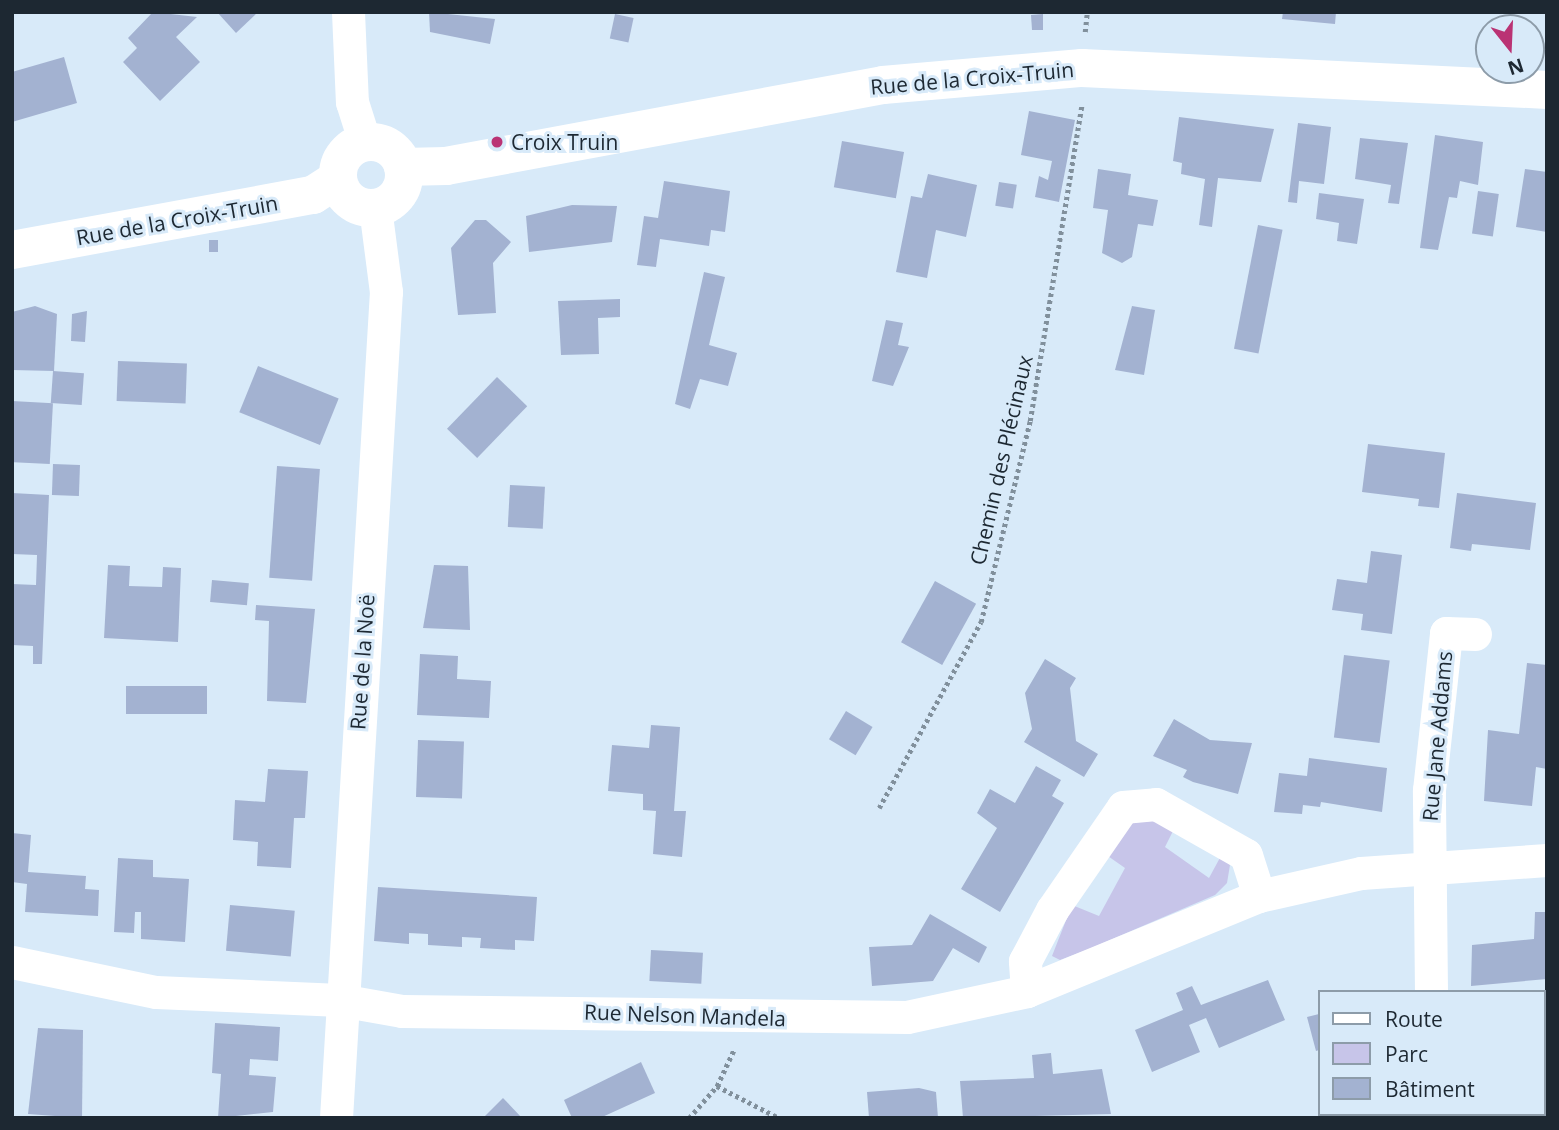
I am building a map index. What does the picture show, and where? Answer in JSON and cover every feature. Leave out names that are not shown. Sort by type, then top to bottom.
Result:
[{"type":"main road","name":"Rue de la Croix-Truin","points":[[403,167],[446,166],[883,85],[1082,68],[1547,90]]},
{"type":"main road","points":[[365,143],[385,145],[403,167],[394,198],[375,207],[355,204],[338,179],[347,152],[365,143]]},
{"type":"main road","name":"Rue de la Croix-Truin","points":[[12,250],[313,195],[338,179]]},
{"type":"street","points":[[348,12],[352,102],[365,143]]},
{"type":"street","name":"Rue de la Noë","points":[[336,1118],[340,1000],[386,292],[375,207]]},
{"type":"street","name":"Rue Jane Addams","points":[[1429,867],[1429,790],[1446,633],[1475,634]]},
{"type":"street","points":[[1027,991],[1025,961],[1046,920],[1124,807],[1156,804],[1246,855],[1259,896]]},
{"type":"street","name":"Rue Nelson Mandela","points":[[12,962],[156,992],[340,1000],[402,1011],[526,1009],[740,1018],[907,1017],[1027,991],[1259,896],[1361,873],[1547,860]]},
{"type":"street","points":[[1429,867],[1431,990]]},
{"type":"path","name":"Chemin des Plécinaux","points":[[879,808],[981,622],[1032,409],[1082,124],[1082,68],[1087,12]]},
{"type":"path","points":[[689,1118],[718,1086],[740,1018]]},
{"type":"path","points":[[718,1086],[779,1118]]},
{"type":"green space","points":[[1161,820],[1175,827],[1165,847],[1209,878],[1222,854],[1230,865],[1227,883],[1215,895],[1089,949],[1060,960],[1052,956],[1072,905],[1099,916],[1125,868],[1105,854],[1131,823]]},
{"type":"building","points":[[153,12],[197,17],[176,37],[200,62],[160,101],[123,62],[137,48],[128,38]]},
{"type":"building","points":[[217,12],[258,12],[236,33]]},
{"type":"building","points":[[429,12],[495,19],[490,44],[430,32]]},
{"type":"building","points":[[1283,12],[1336,12],[1335,24],[1282,19]]},
{"type":"building","points":[[615,14],[634,18],[628,42],[610,38]]},
{"type":"building","points":[[1043,14],[1043,30],[1032,30],[1031,15]]},
{"type":"building","points":[[64,57],[77,103],[12,122],[12,72]]},
{"type":"building","points":[[1029,111],[1075,120],[1059,202],[1035,197],[1039,176],[1048,180],[1052,161],[1021,155]]},
{"type":"building","points":[[1179,117],[1274,129],[1261,182],[1218,178],[1212,227],[1199,225],[1205,179],[1181,174],[1182,163],[1173,161]]},
{"type":"building","points":[[1298,123],[1331,127],[1324,184],[1299,181],[1297,203],[1288,202]]},
{"type":"building","points":[[1435,135],[1483,142],[1478,185],[1460,181],[1457,198],[1449,197],[1438,250],[1420,248]]},
{"type":"building","points":[[1360,138],[1408,143],[1399,204],[1388,203],[1391,185],[1355,179]]},
{"type":"building","points":[[842,141],[904,152],[896,198],[834,187]]},
{"type":"building","points":[[1098,169],[1131,174],[1128,195],[1158,200],[1153,226],[1138,224],[1132,257],[1122,263],[1102,253],[1108,210],[1093,208]]},
{"type":"building","points":[[1525,169],[1547,172],[1547,232],[1516,227]]},
{"type":"building","points":[[928,174],[977,185],[966,237],[936,230],[927,278],[896,272],[911,196],[922,198]]},
{"type":"building","points":[[664,181],[730,191],[725,232],[711,230],[709,246],[660,239],[656,267],[637,265],[644,216],[658,218]]},
{"type":"building","points":[[999,182],[1017,185],[1013,209],[995,206]]},
{"type":"building","points":[[1478,191],[1499,194],[1493,237],[1472,234]]},
{"type":"building","points":[[1319,193],[1364,199],[1357,244],[1337,241],[1339,223],[1316,219]]},
{"type":"building","points":[[572,205],[617,206],[612,242],[529,252],[526,216]]},
{"type":"building","points":[[475,220],[486,220],[511,242],[493,263],[496,313],[458,315],[451,248]]},
{"type":"building","points":[[1258,225],[1283,230],[1258,353],[1234,349]]},
{"type":"building","points":[[209,240],[218,240],[218,252],[209,252]]},
{"type":"building","points":[[704,272],[725,277],[709,345],[737,353],[728,386],[700,379],[690,409],[675,404]]},
{"type":"building","points":[[620,299],[620,317],[598,318],[599,354],[561,355],[558,301]]},
{"type":"building","points":[[35,306],[57,314],[54,371],[12,370],[12,312]]},
{"type":"building","points":[[1132,306],[1155,310],[1144,375],[1115,370]]},
{"type":"building","points":[[87,311],[85,342],[71,341],[72,314]]},
{"type":"building","points":[[886,320],[903,323],[898,345],[909,347],[893,386],[872,381]]},
{"type":"building","points":[[118,361],[187,363],[186,403],[117,401]]},
{"type":"building","points":[[258,366],[339,399],[320,445],[239,412]]},
{"type":"building","points":[[53,371],[84,373],[82,405],[51,403]]},
{"type":"building","points":[[497,377],[527,406],[477,458],[447,429]]},
{"type":"building","points":[[12,401],[53,403],[50,464],[12,462]]},
{"type":"building","points":[[1368,444],[1445,453],[1439,508],[1418,506],[1419,499],[1362,492]]},
{"type":"building","points":[[53,464],[80,465],[79,496],[52,495]]},
{"type":"building","points":[[277,466],[320,469],[312,581],[269,578]]},
{"type":"building","points":[[510,485],[545,487],[543,529],[508,527]]},
{"type":"building","points":[[12,493],[49,495],[42,664],[33,664],[33,646],[12,645],[12,584],[36,585],[37,555],[12,554]]},
{"type":"building","points":[[1457,493],[1536,503],[1530,550],[1472,544],[1471,551],[1450,548]]},
{"type":"building","points":[[1371,551],[1402,555],[1392,634],[1361,630],[1363,614],[1332,610],[1337,579],[1367,583]]},
{"type":"building","points":[[108,565],[130,566],[129,586],[162,587],[163,567],[181,568],[178,642],[104,638]]},
{"type":"building","points":[[434,565],[468,566],[470,630],[423,628]]},
{"type":"building","points":[[212,580],[249,583],[247,605],[210,602]]},
{"type":"building","points":[[935,581],[976,604],[942,665],[901,642]]},
{"type":"building","points":[[256,605],[315,609],[306,703],[267,701],[269,621],[255,620]]},
{"type":"building","points":[[420,654],[458,656],[457,679],[491,681],[489,718],[417,715]]},
{"type":"building","points":[[1344,655],[1390,661],[1380,743],[1334,737]]},
{"type":"building","points":[[1045,659],[1076,678],[1070,688],[1076,741],[1098,754],[1084,777],[1024,742],[1032,729],[1025,693]]},
{"type":"building","points":[[1527,663],[1547,665],[1547,769],[1536,767],[1532,806],[1484,801],[1488,730],[1519,734]]},
{"type":"building","points":[[126,686],[207,686],[207,714],[126,714]]},
{"type":"building","points":[[846,711],[873,727],[856,755],[829,739]]},
{"type":"building","points":[[1174,719],[1210,740],[1252,743],[1238,794],[1193,782],[1183,777],[1187,770],[1153,756]]},
{"type":"building","points":[[651,725],[680,727],[674,811],[686,811],[682,857],[653,854],[656,811],[643,810],[643,794],[608,791],[612,745],[649,748]]},
{"type":"building","points":[[418,740],[464,742],[462,799],[416,797]]},
{"type":"building","points":[[1309,758],[1387,768],[1382,812],[1321,802],[1320,807],[1303,805],[1302,814],[1274,812],[1279,773],[1307,776]]},
{"type":"building","points":[[1036,766],[1061,780],[1052,796],[1064,803],[1000,912],[961,889],[997,828],[977,813],[990,789],[1015,803]]},
{"type":"building","points":[[268,769],[308,771],[305,818],[294,818],[291,868],[257,866],[258,842],[233,840],[235,800],[265,802]]},
{"type":"building","points":[[12,833],[31,835],[28,872],[86,876],[85,889],[99,890],[98,916],[25,912],[27,884],[12,882]]},
{"type":"building","points":[[118,858],[153,860],[153,877],[189,879],[185,942],[141,939],[141,912],[135,912],[134,933],[114,932]]},
{"type":"building","points":[[378,887],[537,897],[534,941],[515,940],[515,950],[480,948],[481,938],[462,937],[462,947],[428,945],[428,934],[409,933],[409,944],[374,941]]},
{"type":"building","points":[[230,905],[295,911],[291,956],[226,951]]},
{"type":"building","points":[[1535,912],[1547,912],[1547,979],[1471,986],[1472,945],[1534,939]]},
{"type":"building","points":[[930,914],[987,947],[979,963],[953,948],[933,981],[872,986],[869,947],[912,945]]},
{"type":"building","points":[[651,950],[703,953],[701,984],[649,981]]},
{"type":"building","points":[[1268,980],[1285,1020],[1219,1048],[1206,1018],[1189,1025],[1200,1052],[1152,1072],[1135,1030],[1183,1010],[1176,993],[1192,986],[1201,1005]]},
{"type":"building","points":[[1318,1014],[1316,1051],[1307,1017]]},
{"type":"building","points":[[215,1023],[280,1027],[278,1061],[250,1059],[249,1075],[276,1077],[273,1112],[218,1118],[221,1074],[212,1073]]},
{"type":"building","points":[[38,1028],[83,1030],[82,1118],[28,1114]]},
{"type":"building","points":[[1051,1053],[1053,1074],[1102,1069],[1111,1114],[963,1118],[960,1081],[1034,1078],[1032,1055]]},
{"type":"building","points":[[641,1062],[655,1093],[600,1118],[572,1118],[564,1100]]},
{"type":"building","points":[[1545,1083],[1547,1083],[1545,1115]]},
{"type":"building","points":[[919,1088],[936,1092],[938,1118],[869,1118],[867,1092]]},
{"type":"building","points":[[503,1098],[522,1118],[483,1118]]},
{"type":"building","points":[[1335,1116],[1380,1116],[1380,1118]]},
{"type":"building","points":[[1483,1116],[1533,1116],[1533,1118]]},
{"type":"place","name":"Croix Truin","points":[[497,142]]}]
